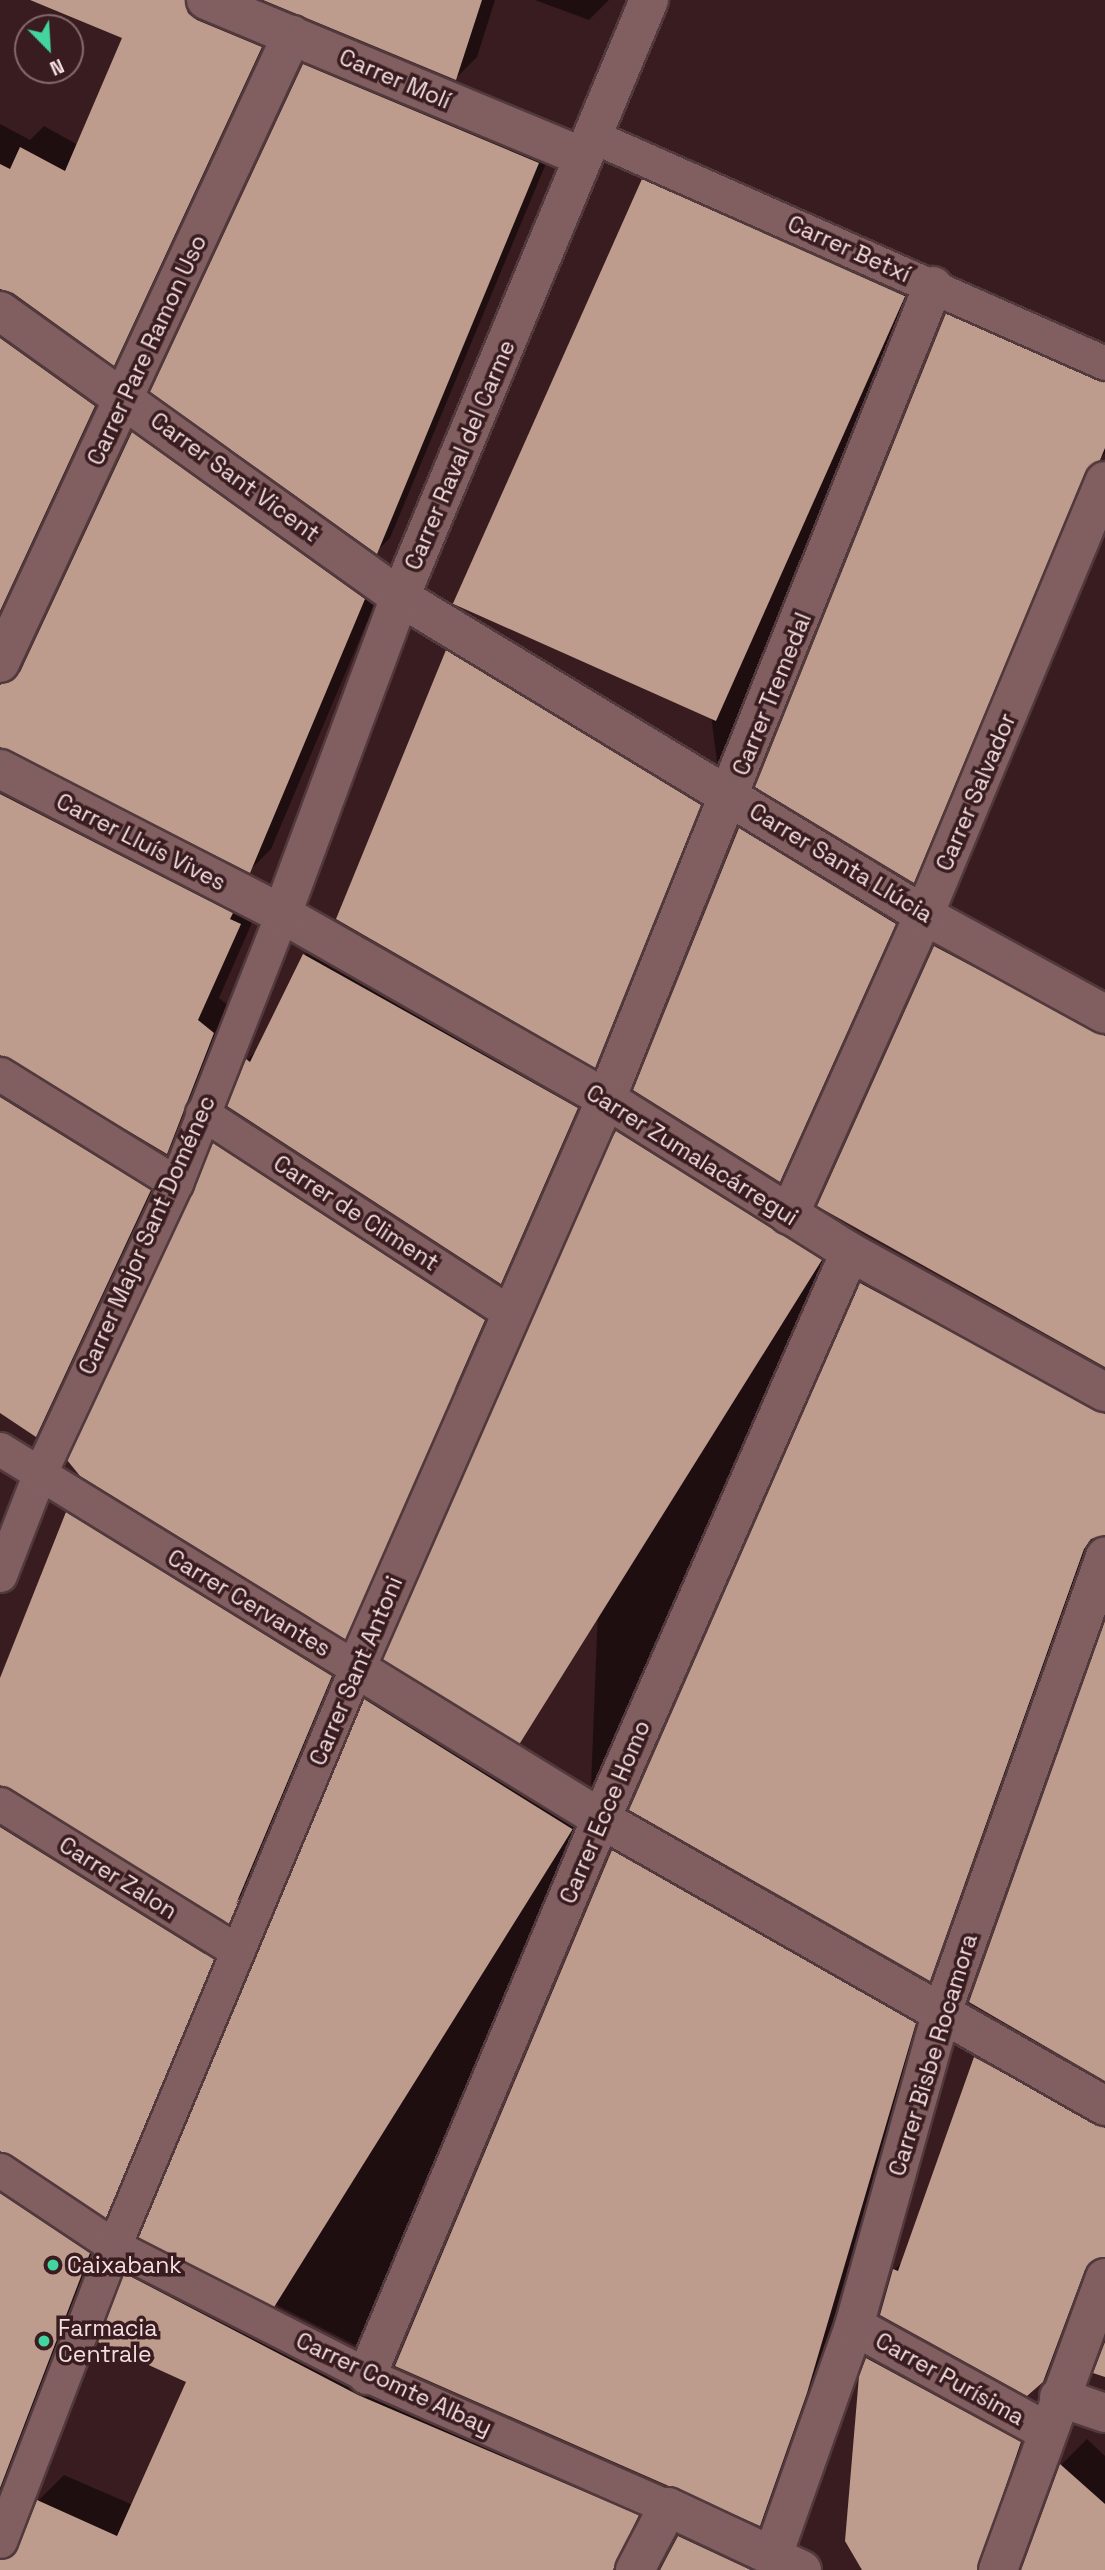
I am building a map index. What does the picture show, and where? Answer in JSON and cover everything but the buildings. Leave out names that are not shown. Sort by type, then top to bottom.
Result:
[{"type":"street","name":"Carrer Molí","points":[[206,0],[292,36],[588,146]]},
{"type":"street","name":"Carrer Raval del Carme","points":[[282,914],[400,597],[649,0]]},
{"type":"street","name":"Carrer Pare Ramon Uso","points":[[0,663],[126,398],[292,36]]},
{"type":"street","name":"Carrer Betxí","points":[[588,146],[933,286],[1105,363]]},
{"type":"street","name":"Carrer Tremedal","points":[[606,1099],[731,797],[933,286]]},
{"type":"street","name":"Carrer Sant Vicent","points":[[0,311],[126,398],[400,597]]},
{"type":"street","name":"Carrer Salvador","points":[[789,1215],[925,915],[1105,481]]},
{"type":"street","name":"Carrer Santa Llúcia","points":[[400,597],[925,915],[1105,1014]]},
{"type":"street","name":"Carrer Lluís Vives","points":[[0,769],[282,914]]},
{"type":"street","name":"Carrer Zumalacárregui","points":[[282,914],[606,1099],[849,1252],[1105,1392]]},
{"type":"street","name":"Carrer Major Sant Doménec","points":[[0,1576],[39,1475],[176,1183],[282,914]]},
{"type":"street","points":[[0,1074],[176,1183]]},
{"type":"street","name":"Carrer Sant Antoni","points":[[0,2541],[114,2246],[237,1951],[356,1668],[606,1099]]},
{"type":"street","name":"Carrer de Climent","points":[[202,1113],[510,1313]]},
{"type":"street","name":"Carrer Ecce Homo","points":[[367,2375],[601,1819],[849,1252]]},
{"type":"street","name":"Carrer Cervantes","points":[[0,1449],[601,1819],[1105,2106]]},
{"type":"street","name":"Carrer Bisbe Rocamora","points":[[787,2564],[941,2015],[1105,1556]]},
{"type":"street","name":"Carrer Zalon","points":[[0,1804],[237,1951]]},
{"type":"street","name":"Carrer Comte Albay","points":[[0,2170],[114,2246],[367,2375],[668,2507],[787,2564]]},
{"type":"street","points":[[998,2570],[1105,2278]]},
{"type":"street","name":"Carrer Purísima","points":[[854,2326],[1053,2414],[1105,2413]]},
{"type":"street","points":[[635,2570],[668,2507]]},
{"type":"place","name":"Caixabank","points":[[53,2265]]},
{"type":"place","name":"Farmacia Centrale","points":[[44,2341]]}]
